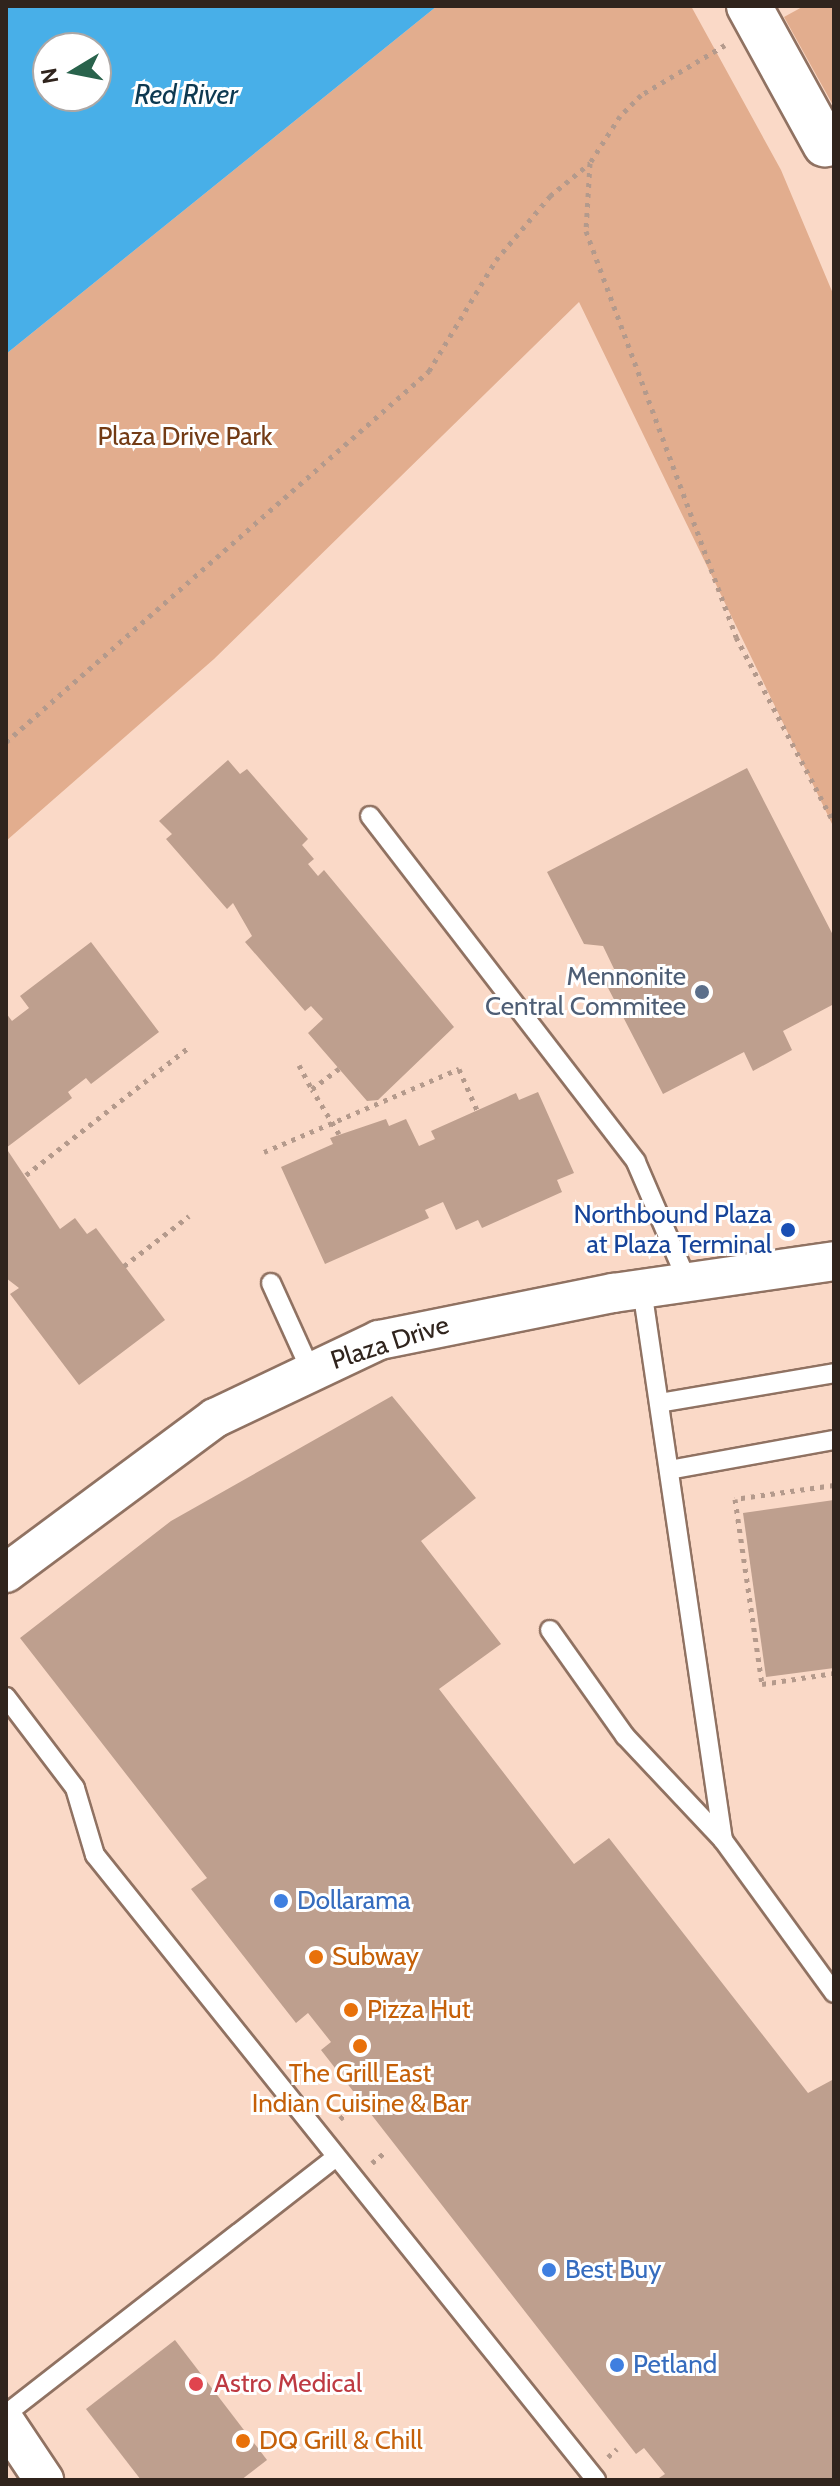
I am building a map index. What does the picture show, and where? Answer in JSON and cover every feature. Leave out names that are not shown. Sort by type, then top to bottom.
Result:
[{"type":"main road","points":[[745,21],[825,144]]},
{"type":"street","name":"Plaza Drive","points":[[6,1573],[215,1418],[310,1369],[432,1325],[642,1289],[834,1262]]},
{"type":"street","points":[[6,2423],[44,2480]]},
{"type":"lane","points":[[370,816],[636,1162],[688,1283]]},
{"type":"lane","points":[[271,1283],[310,1369]]},
{"type":"lane","points":[[642,1289],[723,1840]]},
{"type":"lane","points":[[659,1403],[834,1373]]},
{"type":"lane","points":[[669,1470],[834,1440]]},
{"type":"lane","points":[[550,1630],[625,1736],[723,1840],[834,1993]]},
{"type":"lane","points":[[6,1697],[75,1788],[95,1855],[596,2480]]},
{"type":"lane","points":[[6,2414],[336,2157]]},
{"type":"path","points":[[6,742],[429,371],[515,236],[590,163],[641,95],[745,21]]},
{"type":"path","points":[[590,163],[586,231],[594,262],[736,637],[834,823]]},
{"type":"path","points":[[26,1175],[189,1047]]},
{"type":"path","points":[[299,1065],[339,1134]]},
{"type":"path","points":[[312,1089],[339,1069]]},
{"type":"path","points":[[264,1152],[459,1069],[477,1110]]},
{"type":"path","points":[[124,1266],[189,1216]]},
{"type":"path","points":[[834,1485],[735,1499],[762,1684],[834,1673]]},
{"type":"green space","name":"Plaza Drive Park","points":[[437,6],[691,6],[781,170],[834,296],[834,828],[579,302],[214,659],[6,841],[6,354]]},
{"type":"green space","points":[[804,6],[834,6],[834,107],[784,17]]},
{"type":"water","name":"Red River","points":[[6,6],[437,6],[6,354]]},
{"type":"building","points":[[228,760],[240,774],[247,769],[308,839],[302,845],[314,859],[308,864],[318,876],[324,870],[454,1027],[378,1100],[367,1101],[308,1033],[323,1019],[311,1006],[305,1011],[245,942],[252,936],[233,903],[227,909],[166,839],[172,834],[159,821]]},
{"type":"building","points":[[747,768],[834,937],[834,1004],[783,1031],[792,1050],[753,1071],[744,1052],[663,1094],[606,984],[615,971],[603,946],[584,944],[547,872]]},
{"type":"building","points":[[91,942],[159,1032],[91,1084],[86,1078],[68,1092],[72,1098],[6,1148],[6,1013],[12,1021],[29,1008],[20,996]]},
{"type":"building","points":[[538,1092],[574,1173],[557,1180],[562,1192],[482,1228],[478,1220],[456,1230],[443,1202],[425,1210],[429,1218],[325,1264],[281,1167],[333,1144],[330,1138],[386,1119],[389,1126],[406,1119],[419,1146],[435,1139],[431,1131],[516,1093],[519,1100]]},
{"type":"building","points":[[6,1148],[60,1229],[75,1218],[87,1234],[96,1228],[165,1320],[79,1385],[10,1294],[19,1288],[6,1278]]},
{"type":"building","points":[[392,1396],[476,1498],[421,1541],[501,1644],[439,1689],[574,1864],[609,1838],[808,2093],[834,2079],[834,2480],[656,2480],[665,2474],[644,2448],[636,2454],[321,2050],[331,2042],[308,2013],[296,2023],[191,1889],[207,1878],[20,1638],[171,1521]]},
{"type":"building","points":[[834,1500],[834,1668],[766,1677],[743,1513]]},
{"type":"building","points":[[175,2340],[267,2460],[241,2480],[141,2480],[86,2409]]},
{"type":"place","name":"Mennonite Central Commitee","points":[[702,992]]},
{"type":"place","name":"Northbound Plaza at Plaza Terminal","points":[[788,1230]]},
{"type":"place","name":"Dollarama","points":[[281,1901]]},
{"type":"place","name":"Subway","points":[[316,1957]]},
{"type":"place","name":"Pizza Hut","points":[[351,2010]]},
{"type":"place","name":"The Grill East Indian Cuisine & Bar","points":[[360,2046]]},
{"type":"place","name":"Best Buy","points":[[549,2270]]},
{"type":"place","name":"Petland","points":[[617,2365]]},
{"type":"place","name":"Astro Medical","points":[[196,2384]]},
{"type":"place","name":"DQ Grill & Chill","points":[[243,2441]]}]
